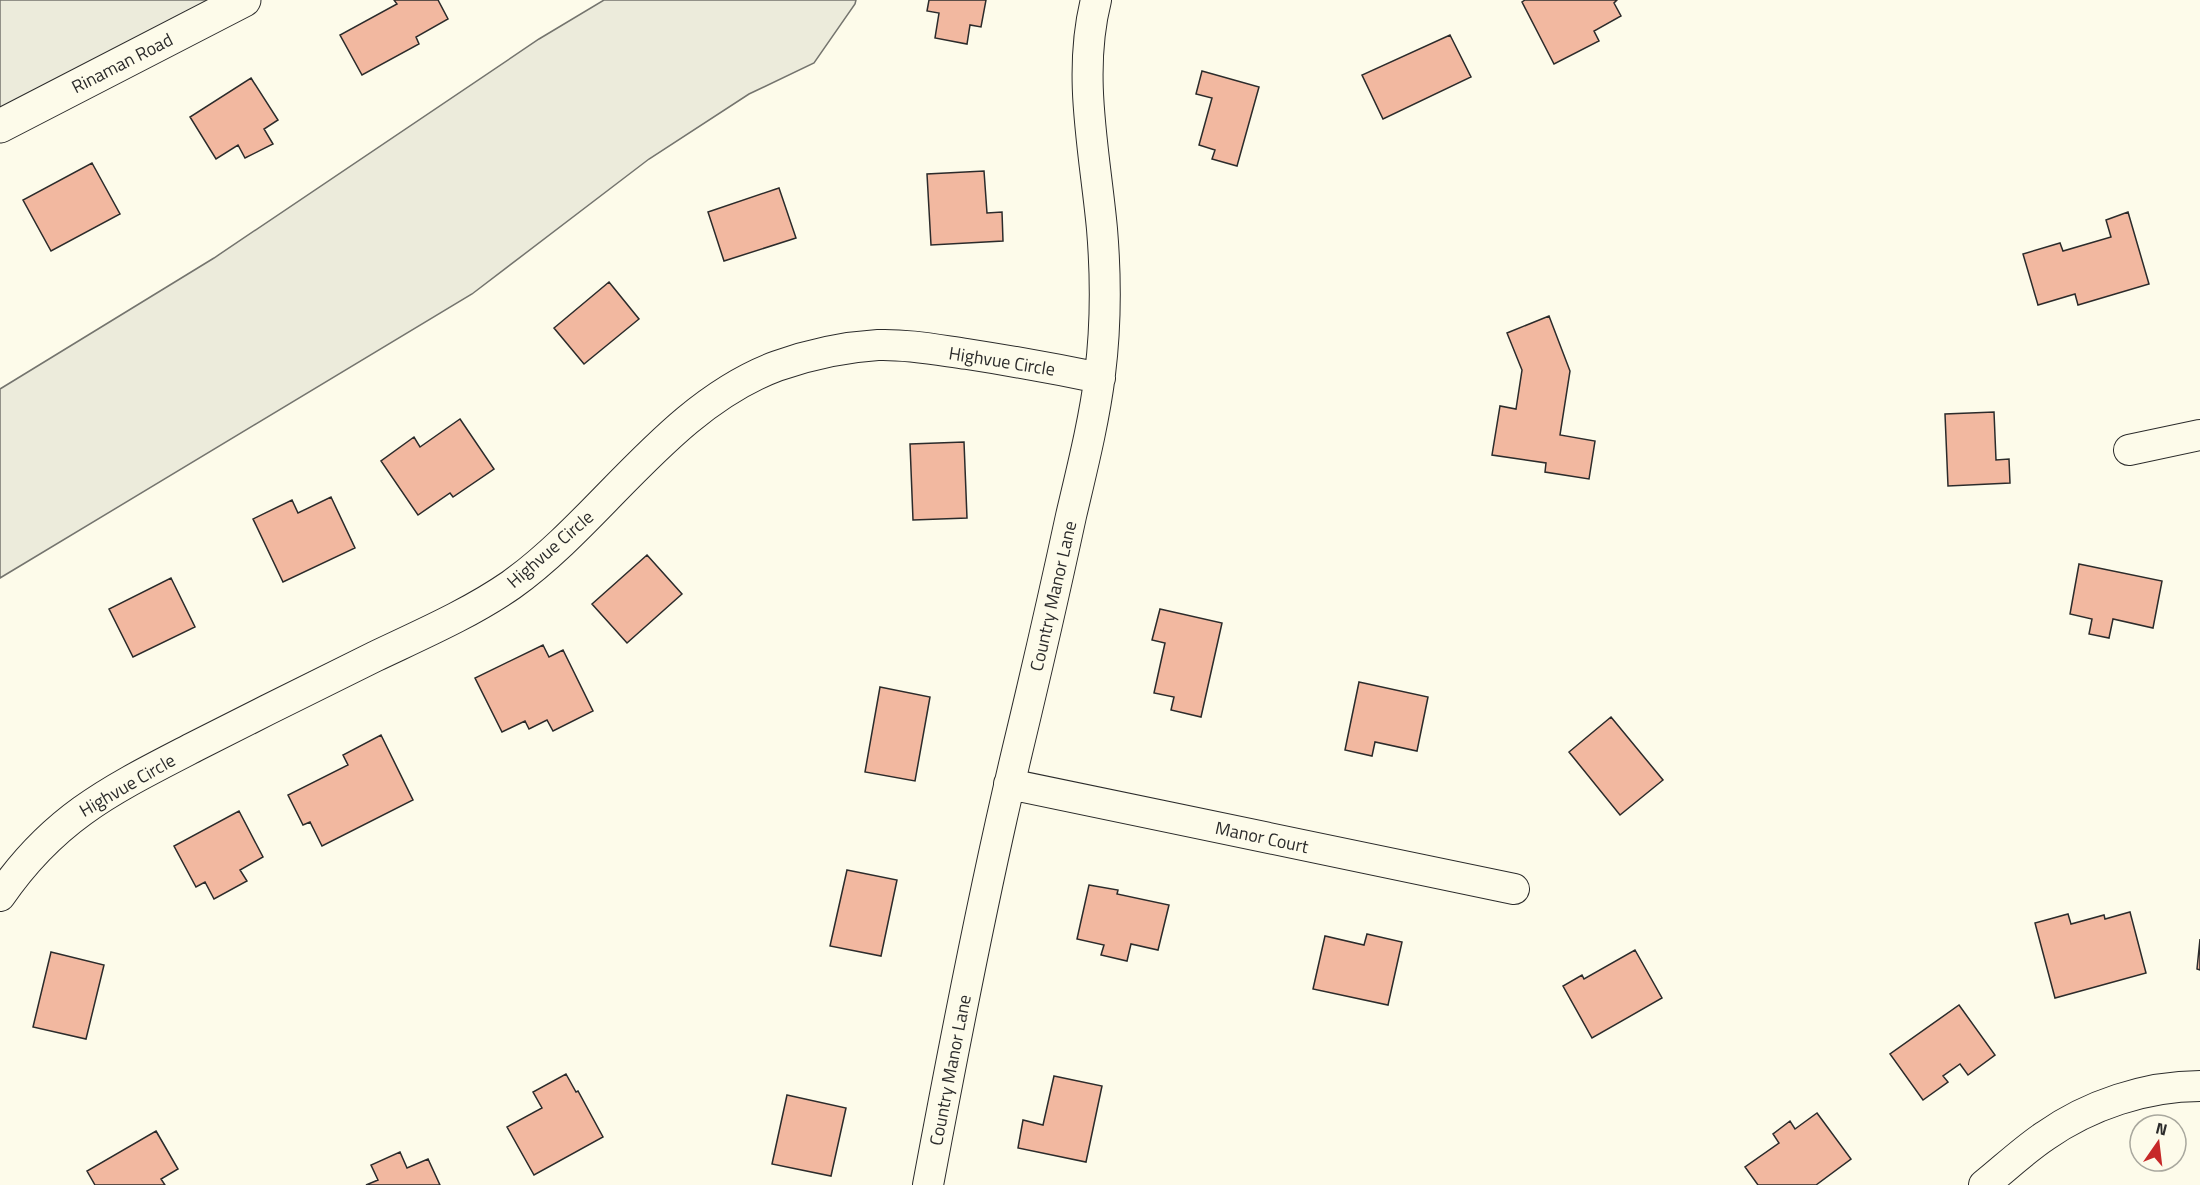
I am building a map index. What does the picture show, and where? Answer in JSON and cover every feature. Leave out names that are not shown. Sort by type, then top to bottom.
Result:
[{"type":"street","name":"Rinaman Road","points":[[0,126],[244,0]]},
{"type":"street","name":"Country Manor Lane","points":[[928,1185],[951,1059],[1009,784],[1080,478],[1100,378],[1105,303],[1102,232],[1088,90],[1087,54],[1089,28],[1095,0]]},
{"type":"street","name":"Highvue Circle","points":[[0,896],[26,861],[54,832],[105,794],[305,690],[453,619],[506,588],[555,549],[631,473],[694,416],[717,398],[758,374],[835,351],[865,346],[896,345],[990,358],[1100,378]]},
{"type":"street","points":[[2129,450],[2200,435]]},
{"type":"street","name":"Manor Court","points":[[1009,784],[1514,889]]},
{"type":"street","points":[[1984,1185],[2044,1136],[2073,1118],[2109,1102],[2135,1095],[2200,1086]]},
{"type":"shaded area","points":[[0,0],[244,0],[0,126]]},
{"type":"shaded area","points":[[604,0],[856,0],[814,63],[749,94],[649,159],[472,294],[0,578],[0,389],[214,258],[539,39]]},
{"type":"building","points":[[394,0],[438,0],[448,19],[416,37],[419,44],[362,75],[340,35],[397,4]]},
{"type":"building","points":[[929,0],[986,0],[981,27],[970,25],[967,44],[935,38],[939,13],[927,11]]},
{"type":"building","points":[[1525,0],[1617,0],[1614,3],[1621,16],[1594,31],[1599,41],[1554,64],[1522,2]]},
{"type":"building","points":[[1450,35],[1471,77],[1383,119],[1362,75]]},
{"type":"building","points":[[1202,71],[1259,87],[1237,166],[1212,159],[1215,150],[1199,145],[1212,98],[1196,94]]},
{"type":"building","points":[[251,78],[278,120],[264,129],[273,144],[245,158],[238,145],[216,159],[190,117]]},
{"type":"building","points":[[92,163],[120,214],[51,251],[23,200]]},
{"type":"building","points":[[984,171],[987,213],[1002,212],[1003,241],[931,245],[927,174]]},
{"type":"building","points":[[779,188],[796,238],[724,261],[708,212]]},
{"type":"building","points":[[2128,212],[2149,284],[2078,305],[2075,294],[2038,305],[2023,254],[2060,243],[2063,251],[2111,237],[2106,220]]},
{"type":"building","points":[[609,282],[639,319],[584,364],[554,328]]},
{"type":"building","points":[[1549,316],[1570,371],[1560,435],[1595,441],[1589,479],[1545,472],[1546,463],[1492,455],[1500,406],[1516,409],[1522,370],[1507,333]]},
{"type":"building","points":[[1994,412],[1996,460],[2009,459],[2010,483],[1948,486],[1945,414]]},
{"type":"building","points":[[460,419],[494,469],[453,497],[450,493],[418,515],[381,461],[414,437],[420,447]]},
{"type":"building","points":[[964,442],[967,518],[913,520],[910,444]]},
{"type":"building","points":[[331,497],[355,548],[283,582],[253,519],[292,500],[298,513]]},
{"type":"building","points":[[647,555],[682,594],[627,643],[592,604]]},
{"type":"building","points":[[2079,564],[2162,581],[2153,628],[2113,619],[2109,638],[2089,634],[2092,619],[2070,614]]},
{"type":"building","points":[[171,578],[195,627],[133,657],[109,609]]},
{"type":"building","points":[[1160,609],[1222,623],[1201,717],[1171,710],[1174,697],[1154,693],[1165,643],[1152,640]]},
{"type":"building","points":[[543,645],[549,657],[563,650],[593,711],[553,731],[547,720],[529,729],[525,721],[502,732],[475,678]]},
{"type":"building","points":[[1359,682],[1428,697],[1417,751],[1375,742],[1372,756],[1345,750]]},
{"type":"building","points":[[880,687],[930,697],[915,781],[865,772]]},
{"type":"building","points":[[1611,717],[1663,780],[1620,815],[1569,752]]},
{"type":"building","points":[[381,735],[413,800],[322,846],[310,822],[303,825],[288,795],[348,765],[343,755]]},
{"type":"building","points":[[239,811],[263,857],[240,870],[247,881],[214,899],[205,882],[196,887],[174,846]]},
{"type":"building","points":[[847,870],[897,880],[881,956],[830,946]]},
{"type":"building","points":[[1089,885],[1118,890],[1117,894],[1169,905],[1158,950],[1131,944],[1127,961],[1101,955],[1104,945],[1077,939]]},
{"type":"building","points":[[2130,912],[2146,973],[2055,998],[2035,923],[2068,914],[2071,924],[2104,915],[2105,919]]},
{"type":"building","points":[[1367,934],[1402,942],[1388,1005],[1313,989],[1325,936],[1364,945]]},
{"type":"building","points":[[2200,939],[2200,970],[2197,969]]},
{"type":"building","points":[[1635,950],[1662,998],[1592,1038],[1563,986],[1582,975],[1584,979]]},
{"type":"building","points":[[51,952],[104,965],[86,1039],[33,1027]]},
{"type":"building","points":[[1959,1005],[1995,1055],[1968,1075],[1960,1064],[1943,1076],[1948,1082],[1923,1100],[1890,1054]]},
{"type":"building","points":[[566,1074],[603,1137],[534,1175],[507,1127],[542,1108],[533,1092]]},
{"type":"building","points":[[1054,1076],[1102,1086],[1086,1162],[1018,1148],[1023,1120],[1043,1125]]},
{"type":"building","points":[[787,1095],[846,1108],[831,1176],[772,1164]]},
{"type":"building","points":[[1817,1113],[1851,1159],[1816,1185],[1758,1185],[1745,1167],[1779,1143],[1773,1134],[1790,1121],[1795,1129]]},
{"type":"building","points":[[156,1131],[178,1169],[161,1179],[165,1185],[95,1185],[87,1171]]},
{"type":"building","points":[[400,1152],[407,1168],[428,1159],[440,1185],[366,1185],[378,1180],[371,1165]]}]
